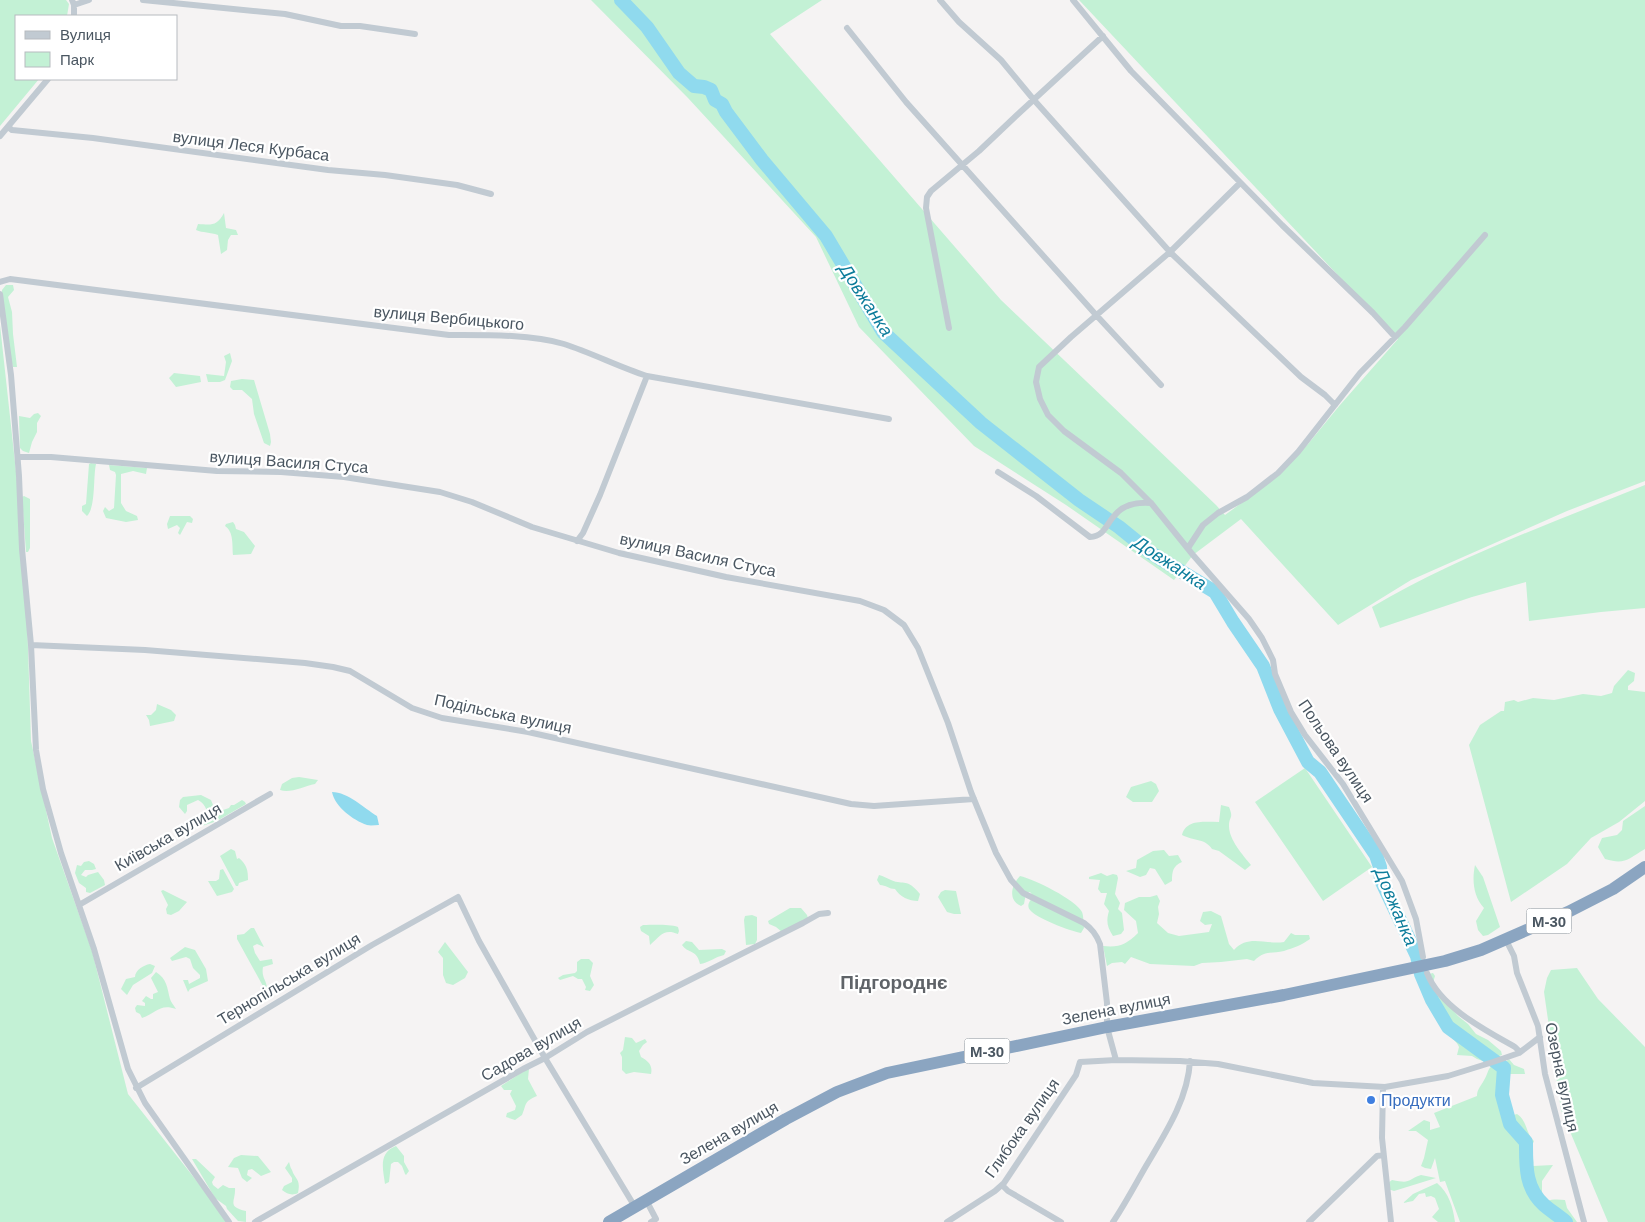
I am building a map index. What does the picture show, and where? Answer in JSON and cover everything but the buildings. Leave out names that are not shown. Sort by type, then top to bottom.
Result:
[{"type":"highway","name":"Зелена вулиця","points":[[609,1222],[786,1119],[837,1092],[887,1073],[1107,1026],[1284,995],[1446,961],[1506,940],[1568,912],[1612,889],[1645,867]]},
{"type":"street","points":[[74,15],[73,2],[89,0]]},
{"type":"street","points":[[143,0],[285,14],[341,26],[360,26],[415,34]]},
{"type":"street","points":[[940,0],[959,22],[1002,60],[1034,100],[1170,252],[1301,377],[1335,405]]},
{"type":"street","points":[[1073,0],[1131,71],[1282,225],[1374,313],[1395,337]]},
{"type":"street","points":[[848,28],[906,102],[1161,385]]},
{"type":"street","points":[[949,328],[926,208],[927,197],[1103,36]]},
{"type":"street","points":[[0,136],[47,80]]},
{"type":"street","name":"вулиця Леся Курбаса","points":[[8,126],[12,130],[93,138],[328,170],[394,176],[457,185],[491,194]]},
{"type":"street","points":[[1097,316],[1170,252],[1240,182]]},
{"type":"street","points":[[1188,548],[1203,525],[1218,513],[1247,497],[1278,473],[1308,440],[1360,373],[1395,337],[1485,235]]},
{"type":"street","name":"вулиця Вербицького","points":[[0,282],[10,279],[440,334],[533,339],[563,344],[647,376],[889,420]]},
{"type":"street","points":[[0,294],[11,375],[18,456],[22,549],[31,645],[36,750],[43,789],[61,852],[100,968],[128,1069],[136,1088],[229,1222]]},
{"type":"street","name":"Польова вулиця","points":[[1097,316],[1039,367],[1036,382],[1040,399],[1048,415],[1064,431],[1121,473],[1151,502],[1172,530],[1249,619],[1262,638],[1273,660],[1275,674],[1291,712],[1305,735],[1343,784],[1384,850],[1405,889],[1416,919],[1423,957]]},
{"type":"street","points":[[577,541],[583,533],[600,495],[647,376]]},
{"type":"street","name":"вулиця Василя Стуса","points":[[18,456],[217,471],[281,472],[344,477],[440,492],[472,502],[532,527],[619,553],[726,577],[860,601],[884,610],[904,626],[918,648],[941,706],[974,800],[996,852],[1011,880],[1023,893],[1084,924],[1096,934],[1100,944],[1107,1003],[1107,1026]]},
{"type":"street","points":[[998,472],[1036,496],[1090,538],[1102,534],[1120,510],[1140,502],[1151,502]]},
{"type":"street","name":"Подільська вулиця","points":[[31,645],[145,650],[333,667],[350,672],[412,708],[442,718],[528,732],[851,804],[874,806],[974,800]]},
{"type":"street","name":"Київська вулиця","points":[[79,905],[270,794]]},
{"type":"street","name":"Тернопільська вулиця","points":[[136,1088],[372,945],[458,897],[479,940],[545,1058]]},
{"type":"street","name":"Садова вулиця","points":[[255,1222],[545,1058],[587,1032],[819,914],[828,913]]},
{"type":"street","name":"Озерна вулиця","points":[[1506,940],[1514,956],[1517,973],[1532,1006],[1538,1026],[1547,1082],[1584,1222]]},
{"type":"street","points":[[1428,973],[1440,994],[1454,1008],[1520,1052]]},
{"type":"street","points":[[1107,1026],[1116,1060],[1190,1061],[1218,1064],[1313,1083],[1383,1087],[1448,1076],[1496,1061],[1520,1052],[1540,1037]]},
{"type":"street","points":[[545,1058],[640,1204],[656,1219],[651,1222]]},
{"type":"street","name":"Глибока вулиця","points":[[947,1222],[1002,1185],[1076,1075],[1080,1062],[1116,1060]]},
{"type":"street","points":[[1113,1222],[1133,1191],[1170,1124],[1188,1080],[1190,1061]]},
{"type":"street","points":[[1383,1087],[1381,1123],[1391,1222]]},
{"type":"street","points":[[1309,1222],[1377,1156],[1383,1155]]},
{"type":"street","points":[[1002,1185],[1008,1192],[1060,1222]]},
{"type":"green space","points":[[0,0],[66,0],[69,4],[67,15],[15,15],[15,80],[38,80],[0,126]]},
{"type":"green space","points":[[591,0],[822,0],[770,34],[1001,300],[1225,515],[1270,482],[1308,444],[1398,339],[1079,0],[1645,0],[1645,481],[1567,511],[1411,580],[1338,625],[1241,519],[1193,555],[1174,580],[1066,505],[974,446],[859,327],[816,237],[688,98]]},
{"type":"green space","points":[[224,213],[226,228],[236,230],[238,235],[231,235],[228,240],[227,250],[221,254],[218,235],[196,230],[198,224],[216,222]]},
{"type":"green space","points":[[6,285],[13,285],[14,290],[8,297],[12,312],[17,367],[13,367],[10,356],[2,295],[2,290]]},
{"type":"green space","points":[[0,325],[25,554],[31,741],[52,838],[92,951],[128,1094],[229,1222],[0,1222]]},
{"type":"green space","points":[[230,353],[232,361],[225,380],[208,382],[206,374],[224,376],[226,362],[224,356]]},
{"type":"green space","points":[[174,373],[200,376],[201,382],[176,387],[169,378]]},
{"type":"green space","points":[[242,379],[254,380],[270,434],[270,446],[264,443],[254,414],[252,399],[242,390],[233,390],[230,387],[231,381]]},
{"type":"green space","points":[[38,413],[41,416],[37,423],[37,432],[29,453],[20,448],[19,416],[30,418]]},
{"type":"green space","points":[[89,464],[96,464],[92,506],[87,516],[82,511],[82,506],[86,504]]},
{"type":"green space","points":[[109,465],[147,468],[146,474],[133,471],[121,474],[121,503],[126,511],[137,516],[138,520],[126,522],[106,518],[103,511],[105,507],[109,511],[114,508],[116,475],[115,472],[110,470]]},
{"type":"green space","points":[[1645,485],[1645,608],[1529,621],[1526,582],[1472,597],[1380,628],[1372,607],[1405,589],[1506,541]]},
{"type":"green space","points":[[22,497],[30,499],[30,548],[28,552],[26,552]]},
{"type":"green space","points":[[170,516],[190,516],[193,519],[192,523],[187,522],[180,535],[178,533],[180,528],[177,525],[168,529],[167,524]]},
{"type":"green space","points":[[233,522],[236,529],[244,532],[255,546],[251,554],[233,555],[231,535],[225,526]]},
{"type":"green space","points":[[1628,670],[1635,673],[1634,681],[1628,686],[1628,690],[1645,692],[1645,801],[1619,822],[1591,838],[1567,864],[1511,902],[1469,745],[1480,725],[1501,711],[1504,711],[1505,702],[1514,700],[1518,702],[1533,698],[1554,700],[1583,694],[1601,696],[1612,693],[1614,686]]},
{"type":"green space","points":[[157,704],[171,710],[176,715],[174,721],[150,726],[146,715],[151,715],[156,710]]},
{"type":"green space","points":[[1305,768],[1372,867],[1323,901],[1255,802]]},
{"type":"green space","points":[[299,777],[318,780],[315,784],[297,789],[280,790],[282,784],[292,778]]},
{"type":"green space","points":[[1151,781],[1156,784],[1159,791],[1152,802],[1133,802],[1126,797],[1131,787]]},
{"type":"green space","points":[[201,795],[211,800],[213,805],[220,811],[242,800],[246,804],[217,821],[193,829],[188,825],[191,818],[198,821],[208,815],[206,808],[198,800],[187,805],[185,814],[179,807],[180,800],[183,797]]},
{"type":"green space","points":[[1221,805],[1229,807],[1231,814],[1229,826],[1231,837],[1251,865],[1245,870],[1219,851],[1212,849],[1206,843],[1182,835],[1184,830],[1192,824],[1219,822]]},
{"type":"green space","points":[[1645,806],[1645,849],[1622,861],[1605,859],[1598,847],[1602,838],[1617,835],[1622,830],[1623,821]]},
{"type":"green space","points":[[231,849],[235,851],[237,859],[239,858],[242,861],[247,870],[248,880],[239,883],[238,886],[236,886],[220,856]]},
{"type":"green space","points":[[1164,850],[1169,856],[1178,855],[1182,862],[1174,869],[1172,881],[1165,885],[1155,869],[1150,868],[1146,875],[1140,877],[1126,871],[1136,868],[1137,860],[1153,851]]},
{"type":"green space","points":[[89,861],[94,864],[96,869],[85,870],[81,875],[86,877],[98,872],[105,885],[90,893],[86,892],[86,888],[79,883],[75,873],[77,865],[81,866],[84,862]]},
{"type":"green space","points":[[1475,865],[1483,877],[1500,927],[1483,936],[1478,930],[1476,921],[1484,908],[1480,904],[1474,888]]},
{"type":"green space","points":[[223,869],[234,889],[232,892],[217,896],[208,881],[219,879],[220,870]]},
{"type":"green space","points":[[1101,873],[1107,876],[1117,875],[1118,878],[1115,894],[1120,903],[1118,909],[1122,913],[1124,930],[1121,934],[1113,936],[1109,930],[1107,921],[1109,911],[1104,904],[1107,893],[1101,893],[1098,889],[1100,880],[1089,879],[1089,877]]},
{"type":"green space","points":[[879,875],[896,882],[912,885],[920,894],[918,901],[902,896],[895,889],[880,885],[877,880]]},
{"type":"green space","points":[[1020,876],[1054,891],[1078,907],[1083,916],[1084,928],[1081,933],[1054,924],[1033,913],[1028,906],[1034,897],[1030,892],[1026,893],[1024,904],[1021,906],[1017,903],[1012,896],[1012,892]]},
{"type":"green space","points":[[163,890],[187,902],[179,911],[171,915],[167,914],[166,909],[168,905],[161,891]]},
{"type":"green space","points":[[945,890],[956,891],[961,914],[947,912],[938,897]]},
{"type":"green space","points":[[1157,895],[1160,901],[1157,923],[1168,933],[1179,936],[1209,932],[1212,924],[1205,925],[1200,921],[1203,912],[1211,911],[1221,916],[1229,944],[1234,950],[1239,945],[1251,941],[1284,942],[1291,933],[1295,935],[1309,935],[1310,939],[1301,945],[1284,951],[1265,954],[1254,961],[1247,959],[1202,963],[1194,966],[1150,964],[1131,957],[1125,964],[1122,962],[1112,963],[1107,966],[1103,946],[1122,944],[1138,933],[1136,921],[1124,910],[1125,903],[1139,897]]},
{"type":"green space","points":[[790,908],[801,908],[809,921],[782,932],[769,924],[768,921]]},
{"type":"green space","points":[[752,915],[757,917],[757,940],[755,944],[746,945],[744,920],[745,916]]},
{"type":"green space","points":[[643,925],[674,926],[678,927],[679,931],[678,934],[666,932],[650,945],[649,936],[641,931],[640,927]]},
{"type":"green space","points":[[251,928],[254,928],[264,947],[257,944],[253,946],[260,961],[272,959],[273,964],[263,967],[267,989],[264,988],[237,939],[237,935],[244,934]]},
{"type":"green space","points":[[686,941],[692,942],[699,950],[722,949],[726,951],[724,955],[700,964],[697,956],[682,945]]},
{"type":"green space","points":[[445,942],[468,972],[465,978],[453,985],[446,983],[443,975],[443,958],[438,952]]},
{"type":"green space","points":[[185,947],[195,950],[206,969],[208,981],[190,989],[188,992],[183,980],[188,980],[189,984],[200,978],[200,975],[193,968],[190,959],[186,957],[172,961],[170,958]]},
{"type":"green space","points":[[581,959],[589,959],[593,963],[590,976],[594,985],[590,991],[585,990],[586,987],[582,979],[573,976],[560,980],[558,978],[575,973],[577,971],[577,962]]},
{"type":"green space","points":[[150,964],[155,966],[152,973],[133,985],[127,995],[121,989],[126,979],[135,977],[136,972],[140,968]]},
{"type":"green space","points":[[1577,968],[1598,999],[1645,1047],[1645,1222],[1608,1222],[1561,1110],[1544,992],[1551,970]]},
{"type":"green space","points":[[156,972],[164,980],[170,1000],[176,1009],[171,1007],[162,1008],[142,1018],[135,1008],[137,1005],[145,1006],[145,1003],[142,1001],[146,996],[153,999],[153,994],[158,992],[151,978]]},
{"type":"green space","points":[[1433,973],[1435,976],[1432,986],[1476,1034],[1488,1040],[1501,1051],[1502,1055],[1483,1061],[1472,1056],[1457,1055],[1459,1047],[1447,1032],[1449,1025],[1447,1021],[1439,1018],[1432,1005],[1427,1003],[1421,990],[1420,982],[1425,975]]},
{"type":"green space","points":[[625,1037],[632,1038],[636,1043],[645,1039],[647,1042],[639,1051],[641,1057],[651,1066],[651,1074],[634,1072],[626,1074],[622,1070],[622,1057],[620,1053],[623,1050]]},
{"type":"green space","points":[[1509,1059],[1514,1065],[1524,1069],[1525,1074],[1509,1074],[1507,1081],[1500,1088],[1505,1096],[1510,1116],[1517,1114],[1520,1117],[1534,1141],[1532,1149],[1533,1166],[1553,1165],[1542,1181],[1542,1194],[1528,1195],[1538,1208],[1550,1200],[1565,1200],[1567,1208],[1577,1222],[1460,1222],[1445,1181],[1440,1182],[1435,1158],[1431,1169],[1421,1166],[1428,1140],[1416,1131],[1408,1131],[1424,1120],[1430,1122],[1430,1130],[1440,1127],[1434,1113],[1477,1096],[1489,1069],[1503,1064]]},
{"type":"green space","points":[[529,1069],[528,1079],[537,1096],[527,1102],[522,1115],[515,1120],[506,1117],[507,1113],[515,1110],[516,1106],[510,1094],[512,1090],[504,1090],[501,1086]]},
{"type":"green space","points":[[396,1146],[404,1156],[404,1162],[409,1171],[406,1175],[402,1166],[398,1162],[394,1162],[391,1164],[389,1182],[385,1184],[384,1157],[390,1149]]},
{"type":"green space","points":[[241,1155],[258,1156],[271,1172],[261,1176],[252,1169],[248,1170],[247,1175],[252,1178],[247,1182],[242,1178],[238,1168],[228,1167],[234,1158]]},
{"type":"green space","points":[[192,1159],[196,1159],[215,1177],[212,1182],[218,1189],[223,1185],[235,1188],[233,1203],[236,1208],[246,1211],[246,1222],[238,1221],[226,1206],[215,1198]]},
{"type":"green space","points":[[289,1162],[299,1184],[298,1193],[294,1194],[282,1190],[284,1186],[292,1182],[292,1178],[285,1168]]},
{"type":"green space","points":[[1421,1175],[1436,1178],[1394,1191],[1388,1189],[1388,1183],[1392,1180],[1406,1181]]},
{"type":"green space","points":[[1437,1183],[1445,1191],[1450,1201],[1455,1222],[1438,1222],[1432,1217],[1439,1209],[1435,1198],[1431,1196],[1426,1197],[1425,1193],[1419,1194],[1413,1201],[1403,1203],[1413,1194]]},
{"type":"water","points":[[332,792],[350,797],[377,816],[379,825],[367,825],[356,820],[341,808]]},
{"type":"waterway","name":"Довжанка","points":[[621,0],[647,27],[679,73],[694,86],[711,90],[715,100],[722,104],[762,160],[826,236],[883,332],[981,423],[1079,500],[1119,527],[1151,553],[1215,592],[1263,666],[1280,709],[1308,762],[1320,772],[1376,855],[1380,867],[1381,880],[1417,956],[1421,974],[1432,1000],[1448,1027],[1504,1068],[1502,1095],[1510,1124],[1526,1142],[1530,1184],[1544,1205],[1566,1222]]},
{"type":"place","name":"Продукти","points":[[1371,1100]]},
{"type":"district","name":"Підгороднє","points":[[894,982]]}]
